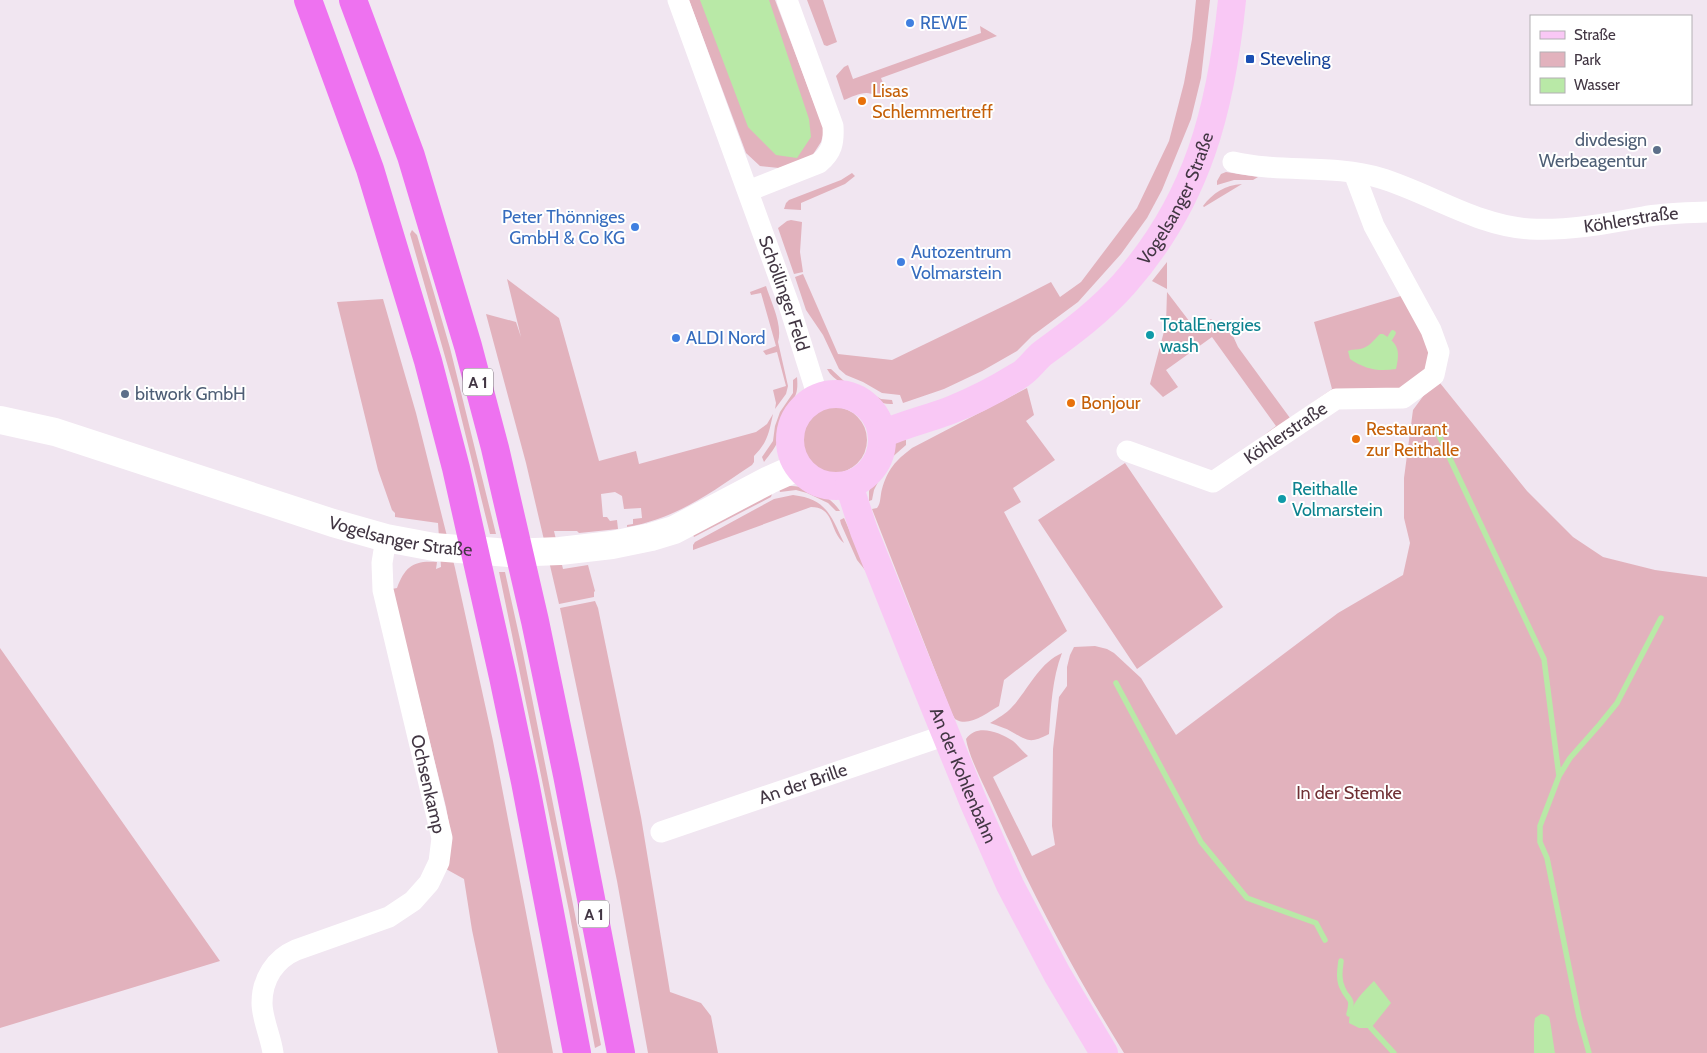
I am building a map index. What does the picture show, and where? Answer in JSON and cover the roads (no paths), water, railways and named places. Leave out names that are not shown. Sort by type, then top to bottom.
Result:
[{"type":"highway","name":"A 1","points":[[308,0],[370,169],[428,360],[456,468],[525,782],[577,1053]]},
{"type":"highway","name":"A 1","points":[[353,0],[411,156],[468,346],[495,448],[563,755],[621,1053]]},
{"type":"main road","name":"Vogelsanger Straße","points":[[879,424],[951,410],[989,393],[1021,375],[1042,354],[1089,318],[1123,285],[1153,248],[1176,212],[1189,184],[1211,124],[1226,57],[1232,0]]},
{"type":"main road","points":[[832,393],[856,398],[867,405],[879,424],[881,451],[878,460],[866,476],[849,485],[836,486],[816,482],[806,476],[798,467],[790,449],[790,430],[800,410],[818,397],[832,393]]},
{"type":"main road","name":"An der Kohlenbahn","points":[[849,485],[864,531],[946,735],[1010,885],[1057,974],[1104,1053]]},
{"type":"street","name":"Schöllinger Feld","points":[[678,0],[748,190],[818,397]]},
{"type":"street","points":[[748,190],[819,163],[832,148],[834,138],[833,126],[787,0]]},
{"type":"street","name":"Köhlerstraße","points":[[1234,162],[1267,168],[1354,173],[1380,178],[1486,220],[1527,229],[1548,230],[1626,221],[1643,217],[1707,212]]},
{"type":"street","name":"Köhlerstraße","points":[[1126,451],[1213,482],[1336,399],[1403,398],[1434,375],[1438,352],[1430,330],[1374,226],[1354,173]]},
{"type":"street","name":"Vogelsanger Straße","points":[[0,420],[55,432],[333,523],[386,538],[434,546],[509,553],[560,551],[635,541],[674,530],[769,480],[798,467]]},
{"type":"street","name":"Ochsenkamp","points":[[273,1053],[262,1004],[268,977],[275,965],[285,955],[296,950],[389,917],[414,901],[429,883],[439,862],[442,838],[383,590],[382,563],[386,538]]},
{"type":"street","name":"An der Brille","points":[[661,832],[946,735]]},
{"type":"water","points":[[700,0],[769,0],[809,119],[811,137],[797,158],[776,155],[748,127]]},
{"type":"water","points":[[1380,334],[1383,334],[1392,341],[1397,348],[1396,369],[1372,369],[1350,359],[1348,351],[1366,347]]},
{"type":"water","points":[[1374,981],[1391,1003],[1371,1028],[1359,1028],[1349,1023],[1351,1011],[1357,1000]]},
{"type":"water","points":[[1541,1014],[1549,1017],[1555,1053],[1534,1053],[1535,1018]]},
{"type":"waterway","points":[[1390,338],[1393,333]]},
{"type":"waterway","points":[[1437,431],[1544,659],[1559,776],[1540,826],[1540,842],[1547,858],[1579,1017],[1589,1053]]},
{"type":"waterway","points":[[1559,776],[1570,758],[1617,703],[1661,618]]},
{"type":"waterway","points":[[1116,683],[1201,842],[1247,898],[1316,923],[1325,940]]},
{"type":"waterway","points":[[1341,961],[1340,982],[1351,1001],[1349,1014]]},
{"type":"waterway","points":[[1371,1028],[1394,1053]]},
{"type":"place","name":"REWE","points":[[910,23]]},
{"type":"place","name":"Steveling","points":[[1250,59]]},
{"type":"place","name":"Lisas Schlemmertreff","points":[[862,101]]},
{"type":"place","name":"divdesign Werbeagentur","points":[[1657,150]]},
{"type":"place","name":"Peter Thönniges GmbH & Co KG","points":[[635,227]]},
{"type":"place","name":"Autozentrum Volmarstein","points":[[901,262]]},
{"type":"place","name":"TotalEnergies wash","points":[[1150,335]]},
{"type":"place","name":"ALDI Nord","points":[[676,338]]},
{"type":"place","name":"bitwork GmbH","points":[[125,394]]},
{"type":"place","name":"Bonjour","points":[[1071,403]]},
{"type":"place","name":"Restaurant zur Reithalle","points":[[1356,439]]},
{"type":"place","name":"Reithalle Volmarstein","points":[[1282,499]]},
{"type":"park label","name":"In der Stemke","points":[[1349,793]]}]
